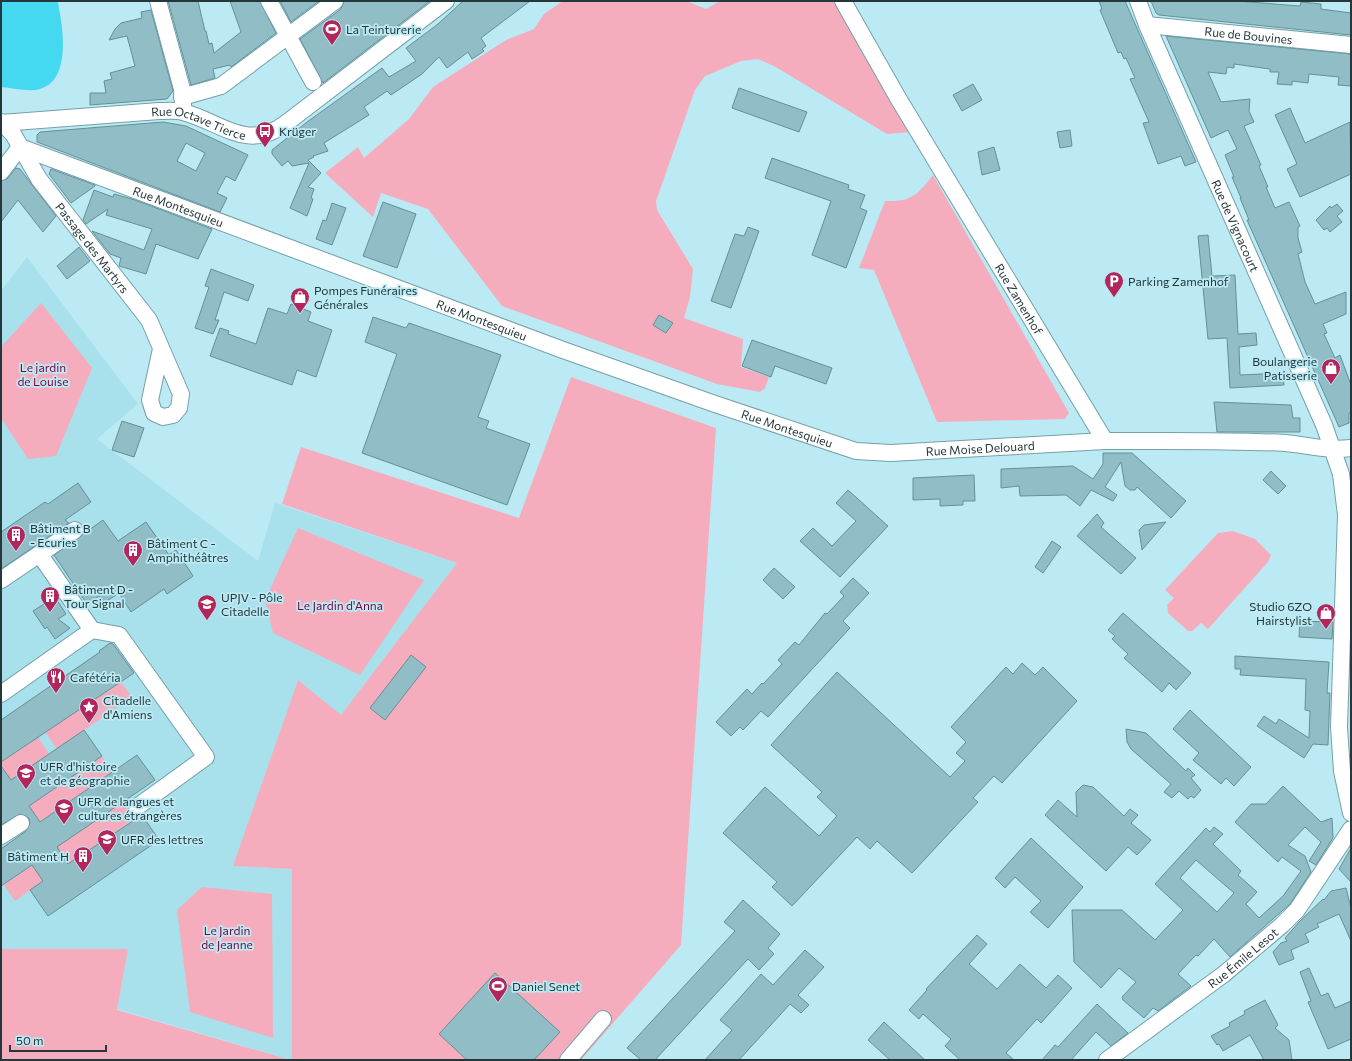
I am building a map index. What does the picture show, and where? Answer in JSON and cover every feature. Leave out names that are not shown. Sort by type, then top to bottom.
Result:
[{"type":"street","points":[[158,1],[183,104],[221,86],[335,1]]},
{"type":"street","points":[[269,1],[313,82]]},
{"type":"street","name":"Rue Zamenhof","points":[[843,1],[910,118],[1105,442]]},
{"type":"street","name":"Rue de Vignacourt","points":[[1138,1],[1147,25],[1268,301],[1324,425],[1343,479],[1346,515],[1339,727],[1342,771],[1350,803]]},
{"type":"street","name":"Rue Octave Tierce","points":[[1,123],[159,111],[183,104],[229,131],[247,136],[262,136],[273,132],[443,2]]},
{"type":"street","name":"Rue de Bouvines","points":[[1147,25],[1351,45]]},
{"type":"street","name":"Passage des Martyrs","points":[[1,123],[13,134],[39,179],[149,320],[161,349]]},
{"type":"street","points":[[1,172],[20,147]]},
{"type":"street","name":"Rue Montesquieu","points":[[20,147],[563,350],[715,404],[856,451]]},
{"type":"street","points":[[1105,442],[1285,443],[1333,450],[1351,448]]},
{"type":"street","name":"Rue Moise Delouard","points":[[856,451],[891,453],[1105,442]]},
{"type":"street","points":[[1,580],[75,530]]},
{"type":"street","points":[[40,554],[92,630],[119,635],[206,757],[137,807]]},
{"type":"street","points":[[1,694],[92,630]]},
{"type":"street","points":[[1,836],[21,823]]},
{"type":"street","name":"Rue Émile Lesot","points":[[1107,1060],[1224,974],[1282,925],[1297,910],[1351,829]]},
{"type":"street","points":[[568,1060],[603,1019]]},
{"type":"shaded area","name":"UPJV - Pôle Citadelle","points":[[27,257],[138,404],[97,439],[258,561],[275,503],[457,563],[341,716],[298,680],[234,866],[292,869],[292,1060],[117,1009],[128,949],[1,949],[1,291]]},
{"type":"green space","points":[[563,1],[686,1],[706,9],[720,1],[834,1],[910,132],[887,134],[774,66],[758,59],[741,61],[705,76],[695,90],[656,201],[657,210],[693,269],[690,297],[684,318],[743,339],[741,367],[769,377],[765,388],[760,392],[717,384],[502,306],[428,209],[381,193],[373,217],[325,173],[358,147],[364,158],[409,119],[433,87],[506,40],[534,29],[544,14]]},
{"type":"green space","points":[[933,175],[1069,413],[1065,419],[937,422],[874,270],[859,268],[885,201],[902,200],[913,196],[923,188]]},
{"type":"green space","name":"Le jardin de Louise","points":[[41,303],[92,368],[56,456],[28,459],[1,418],[1,347]]},
{"type":"green space","points":[[571,377],[716,428],[681,945],[581,1060],[292,1060],[292,869],[233,866],[298,680],[341,715],[457,563],[282,504],[301,447],[519,518]]},
{"type":"green space","name":"Le Jardin d'Anna","points":[[298,528],[424,580],[360,675],[273,633],[265,600]]},
{"type":"green space","points":[[1233,531],[1255,539],[1271,555],[1268,562],[1208,629],[1201,623],[1192,631],[1188,631],[1168,613],[1167,605],[1174,598],[1165,590],[1218,533]]},
{"type":"green space","points":[[120,681],[132,697],[57,749],[45,732]]},
{"type":"green space","points":[[38,737],[49,754],[11,780],[1,766],[1,762]]},
{"type":"green space","points":[[102,756],[113,772],[26,831],[15,815]]},
{"type":"green space","points":[[129,797],[142,814],[68,864],[57,847]]},
{"type":"green space","points":[[32,865],[43,881],[15,901],[4,885]]},
{"type":"green space","name":"Le Jardin de Jeanne","points":[[202,887],[272,894],[273,1038],[190,1012],[177,910]]},
{"type":"green space","points":[[1,949],[128,949],[117,1010],[291,1060],[1,1060]]},
{"type":"water","points":[[1,1],[56,1],[58,3],[62,26],[63,54],[60,67],[55,78],[47,86],[35,90],[1,87]]},
{"type":"building","points":[[168,1],[198,1],[209,44],[212,43],[214,53],[241,32],[230,1],[260,1],[276,33],[231,67],[230,65],[213,69],[215,78],[191,85]]},
{"type":"building","points":[[280,1],[319,1],[291,22]]},
{"type":"building","points":[[344,1],[430,1],[323,83],[300,39],[341,9]]},
{"type":"building","points":[[463,1],[530,1],[481,38],[486,46],[482,49],[484,51],[472,59],[468,52],[447,68],[439,57],[422,74],[391,95],[387,91],[364,107],[369,115],[324,143],[328,151],[313,156],[314,157],[308,160],[321,173],[308,187],[314,189],[311,198],[313,199],[307,216],[290,208],[309,163],[292,166],[288,161],[282,166],[272,154],[272,150],[307,122],[382,68],[389,77],[416,61],[406,48],[438,24]]},
{"type":"building","points":[[1099,1],[1125,1],[1196,162],[1185,166],[1181,156],[1158,164],[1143,123],[1149,122],[1130,79],[1135,78],[1126,58],[1124,59],[1121,52],[1118,53],[1100,10],[1102,9]]},
{"type":"building","points":[[1151,1],[1237,1],[1300,6],[1301,2],[1321,4],[1321,9],[1351,13],[1351,35],[1159,15],[1156,13]]},
{"type":"building","points":[[151,10],[173,91],[167,99],[90,105],[90,93],[106,93],[104,81],[112,79],[110,73],[135,66],[127,36],[109,40],[115,29],[121,23],[142,18],[141,12]]},
{"type":"building","points":[[1166,36],[1351,54],[1351,86],[1338,85],[1339,77],[1309,74],[1308,83],[1292,81],[1292,85],[1277,84],[1279,72],[1270,72],[1270,69],[1234,64],[1234,68],[1227,67],[1226,74],[1208,72],[1221,102],[1250,99],[1249,111],[1254,122],[1244,126],[1261,165],[1259,166],[1275,208],[1289,202],[1300,226],[1298,227],[1298,238],[1302,252],[1298,254],[1305,282],[1315,304],[1346,292],[1346,314],[1323,324],[1327,333],[1324,334],[1335,358],[1340,355],[1351,385],[1351,413],[1349,413],[1349,423],[1339,427],[1247,220],[1249,220],[1225,155],[1237,149],[1228,130],[1211,138]]},
{"type":"building","points":[[973,84],[982,100],[962,111],[953,95]]},
{"type":"building","points":[[739,88],[807,112],[799,132],[732,108]]},
{"type":"building","points":[[1290,108],[1305,143],[1350,122],[1351,174],[1300,197],[1287,169],[1297,164],[1275,115]]},
{"type":"building","points":[[163,122],[186,126],[248,155],[235,181],[226,176],[217,193],[227,198],[220,212],[37,142],[37,135],[40,132]],"holes":[[[186,143],[205,153],[196,171],[177,161]]]},
{"type":"building","points":[[1070,130],[1072,146],[1060,148],[1057,132]]},
{"type":"building","points":[[994,147],[1000,170],[982,175],[978,152]]},
{"type":"building","points":[[772,158],[849,185],[848,189],[865,195],[860,208],[867,211],[846,268],[812,255],[831,201],[765,178]]},
{"type":"building","points":[[16,168],[20,169],[56,216],[43,232],[18,200],[1,222],[1,181],[8,178]]},
{"type":"building","points":[[51,169],[95,186],[71,203],[49,174]]},
{"type":"building","points":[[94,190],[113,197],[114,194],[135,200],[212,229],[198,259],[156,244],[146,274],[119,266],[121,258],[110,254],[92,231],[144,250],[152,229],[106,215],[108,209],[86,224],[83,220]]},
{"type":"building","points":[[383,202],[416,214],[397,268],[363,256]]},
{"type":"building","points":[[332,203],[346,208],[332,245],[316,239],[323,220],[326,221]]},
{"type":"building","points":[[1337,204],[1343,211],[1337,216],[1342,222],[1330,232],[1327,228],[1324,230],[1316,220],[1330,206],[1331,208]]},
{"type":"building","points":[[748,227],[759,231],[731,308],[711,301],[735,234],[744,236]]},
{"type":"building","points":[[1208,235],[1212,276],[1235,275],[1238,334],[1256,333],[1257,345],[1239,347],[1240,375],[1283,373],[1284,385],[1230,388],[1227,338],[1208,339],[1198,236]]},
{"type":"building","points":[[79,247],[90,261],[67,279],[57,266]]},
{"type":"building","points":[[211,269],[254,285],[248,301],[224,292],[215,320],[219,320],[213,334],[195,328],[209,287],[205,286]]},
{"type":"building","points":[[291,304],[311,312],[308,321],[332,330],[316,377],[297,370],[292,385],[210,356],[220,328],[229,331],[228,334],[256,344],[268,308],[287,314]]},
{"type":"building","points":[[659,315],[673,323],[666,333],[653,325]]},
{"type":"building","points":[[373,317],[406,328],[409,323],[501,355],[478,417],[489,421],[486,428],[530,444],[507,505],[362,453],[397,354],[365,342]]},
{"type":"building","points":[[752,340],[832,368],[826,384],[775,366],[771,377],[742,366]]},
{"type":"building","points":[[1214,402],[1291,405],[1293,418],[1300,418],[1300,432],[1217,432]]},
{"type":"building","points":[[122,421],[144,428],[134,457],[112,450]]},
{"type":"building","points":[[1103,453],[1132,453],[1186,501],[1171,518],[1137,487],[1135,490],[1130,490],[1125,486],[1121,462],[1105,487],[1117,495],[1113,501],[1091,490],[1080,506],[1066,495],[1020,496],[1019,486],[1001,488],[1001,469],[1073,466],[1093,479],[1103,464]]},
{"type":"building","points":[[1271,471],[1286,486],[1278,494],[1263,480]]},
{"type":"building","points":[[974,475],[975,501],[963,501],[963,505],[940,506],[940,499],[913,500],[913,478]]},
{"type":"building","name":"Bâtiment B - Ecuries","points":[[78,483],[91,502],[65,520],[69,523],[1,569],[1,532],[45,502],[48,504]]},
{"type":"building","points":[[848,490],[888,526],[840,577],[800,541],[813,528],[832,546],[856,521],[836,503]]},
{"type":"building","points":[[1097,514],[1104,523],[1101,527],[1136,558],[1121,574],[1077,536]]},
{"type":"building","name":"Bâtiment C - Amphithéâtres","points":[[103,520],[118,541],[146,522],[169,555],[176,550],[193,576],[167,594],[164,589],[131,612],[119,593],[104,603],[99,596],[87,604],[54,555]]},
{"type":"building","points":[[1166,522],[1142,550],[1139,530],[1144,525]]},
{"type":"building","points":[[1052,541],[1061,547],[1043,573],[1035,567]]},
{"type":"building","points":[[774,568],[795,587],[783,599],[763,580]]},
{"type":"building","points":[[853,578],[869,593],[843,621],[850,628],[768,717],[761,711],[743,730],[740,727],[731,736],[716,722],[747,689],[752,694],[762,683],[763,684],[782,664],[778,660],[795,642],[799,645],[825,613],[827,614],[844,596],[840,592]]},
{"type":"building","name":"Bâtiment D - Tour Signal","points":[[55,597],[66,614],[58,619],[70,628],[55,639],[47,627],[45,629],[33,611]]},
{"type":"building","points":[[1123,613],[1191,673],[1176,690],[1169,683],[1162,692],[1124,658],[1128,654],[1112,639],[1115,636],[1108,630]]},
{"type":"building","points":[[1300,621],[1333,622],[1332,639],[1299,637]]},
{"type":"building","points":[[110,643],[113,644],[134,673],[1,762],[1,720],[100,652],[99,651]]},
{"type":"building","points":[[411,655],[426,667],[385,720],[370,708]]},
{"type":"building","points":[[1235,656],[1329,662],[1327,693],[1330,693],[1328,745],[1313,744],[1304,758],[1257,726],[1264,716],[1276,724],[1279,719],[1309,738],[1310,711],[1305,710],[1306,679],[1240,675],[1241,669],[1235,669]]},
{"type":"building","points":[[1022,663],[1035,675],[1043,667],[1077,701],[1002,783],[994,776],[973,798],[978,802],[912,873],[877,841],[870,849],[857,837],[792,906],[772,887],[777,882],[723,833],[765,787],[819,836],[837,816],[817,797],[822,792],[771,745],[837,672],[950,777],[965,761],[956,753],[966,742],[951,727],[1006,667],[1013,674]]},
{"type":"building","points":[[1190,710],[1251,767],[1234,786],[1226,778],[1221,784],[1193,760],[1199,753],[1173,729]]},
{"type":"building","points":[[1126,729],[1146,733],[1186,771],[1188,768],[1195,775],[1191,778],[1201,790],[1194,798],[1191,796],[1188,799],[1179,791],[1172,798],[1164,792],[1171,784],[1131,749],[1127,742]]},
{"type":"building","points":[[84,730],[102,756],[29,806],[40,822],[137,755],[155,780],[57,847],[68,864],[142,815],[159,840],[48,916],[30,890],[43,881],[32,865],[1,886],[1,849],[26,831],[30,823],[29,818],[20,814],[1,825],[1,766],[11,780]]},
{"type":"building","points":[[1083,785],[1093,787],[1124,816],[1130,809],[1138,815],[1131,823],[1151,840],[1137,855],[1128,847],[1106,871],[1045,815],[1058,800],[1077,817],[1076,792]]},
{"type":"building","points":[[1283,786],[1321,822],[1332,818],[1333,838],[1316,865],[1309,861],[1321,842],[1305,827],[1288,845],[1305,856],[1311,872],[1290,904],[1230,957],[1214,939],[1178,974],[1191,986],[1158,1011],[1153,1008],[1144,1018],[1123,1000],[1122,997],[1136,982],[1119,968],[1101,988],[1074,962],[1072,910],[1122,910],[1155,940],[1183,910],[1155,884],[1206,828],[1210,832],[1214,827],[1223,834],[1213,844],[1241,871],[1238,875],[1257,892],[1246,904],[1259,918],[1283,896],[1301,871],[1282,857],[1278,862],[1235,822],[1251,804],[1266,804]],"holes":[[[1196,860],[1234,893],[1217,912],[1180,878]]]},
{"type":"building","points":[[1031,838],[1083,887],[1048,928],[1030,912],[1041,901],[1015,877],[1005,888],[995,878]]},
{"type":"building","points":[[1351,848],[1351,882],[1339,869]]},
{"type":"building","points":[[1346,888],[1351,908],[1351,941],[1339,914],[1317,924],[1319,927],[1305,934],[1309,942],[1291,950],[1294,959],[1279,965],[1273,952],[1281,943],[1287,941],[1285,938],[1300,921],[1323,899],[1324,900],[1331,891]]},
{"type":"building","points":[[743,900],[780,934],[768,948],[774,954],[759,970],[748,959],[655,1060],[641,1060],[627,1048],[735,931],[724,922]]},
{"type":"building","points":[[977,935],[987,944],[969,964],[997,989],[1020,964],[1046,988],[1058,975],[1072,988],[1041,1023],[1037,1019],[1006,1053],[1014,1060],[960,1060],[945,1046],[951,1039],[923,1014],[919,1019],[909,1010],[927,990],[926,989]]},
{"type":"building","points":[[805,950],[824,967],[798,995],[809,1005],[801,1013],[790,1004],[739,1060],[705,1060],[732,1030],[720,1020],[761,974],[773,985]]},
{"type":"building","points":[[1309,968],[1321,996],[1328,993],[1335,1008],[1351,1001],[1351,1039],[1328,1049],[1308,1002],[1311,1001],[1300,972]]},
{"type":"building","name":"Daniel Senet","points":[[495,973],[560,1032],[534,1060],[467,1060],[439,1034]]},
{"type":"building","points":[[1265,1000],[1278,1025],[1275,1028],[1289,1040],[1292,1060],[1264,1060],[1250,1035],[1223,1051],[1219,1044],[1217,1045],[1211,1036],[1230,1026],[1229,1023],[1245,1014],[1244,1011]]},
{"type":"building","points":[[1097,1004],[1128,1033],[1111,1046],[1096,1032],[1071,1060],[1042,1060],[1055,1045],[1058,1047]]},
{"type":"building","points":[[884,1022],[925,1060],[890,1060],[868,1040]]},
{"type":"place","name":"La Teinturerie","points":[[332,46]]},
{"type":"place","name":"Krüger","points":[[265,148]]},
{"type":"place","name":"Parking Zamenhof","points":[[1114,298]]},
{"type":"place","name":"Pompes Funéraires Générales","points":[[300,314]]},
{"type":"place","name":"Boulangerie Patisserie","points":[[1331,385]]},
{"type":"place","name":"Bâtiment B - Ecuries","points":[[16,552]]},
{"type":"place","name":"Bâtiment C - Amphithéâtres","points":[[133,567]]},
{"type":"place","name":"Bâtiment D - Tour Signal","points":[[50,613]]},
{"type":"place","name":"UPJV - Pôle Citadelle","points":[[207,621]]},
{"type":"place","name":"Studio 6ZO Hairstylist","points":[[1326,630]]},
{"type":"place","name":"Cafétéria","points":[[56,694]]},
{"type":"place","name":"Citadelle d'Amiens","points":[[89,724]]},
{"type":"place","name":"UFR d'histoire et de géographie","points":[[26,790]]},
{"type":"place","name":"UFR de langues et cultures étrangères","points":[[64,825]]},
{"type":"place","name":"UFR des lettres","points":[[107,856]]},
{"type":"place","name":"Bâtiment H","points":[[83,873]]},
{"type":"place","name":"Daniel Senet","points":[[498,1003]]}]
